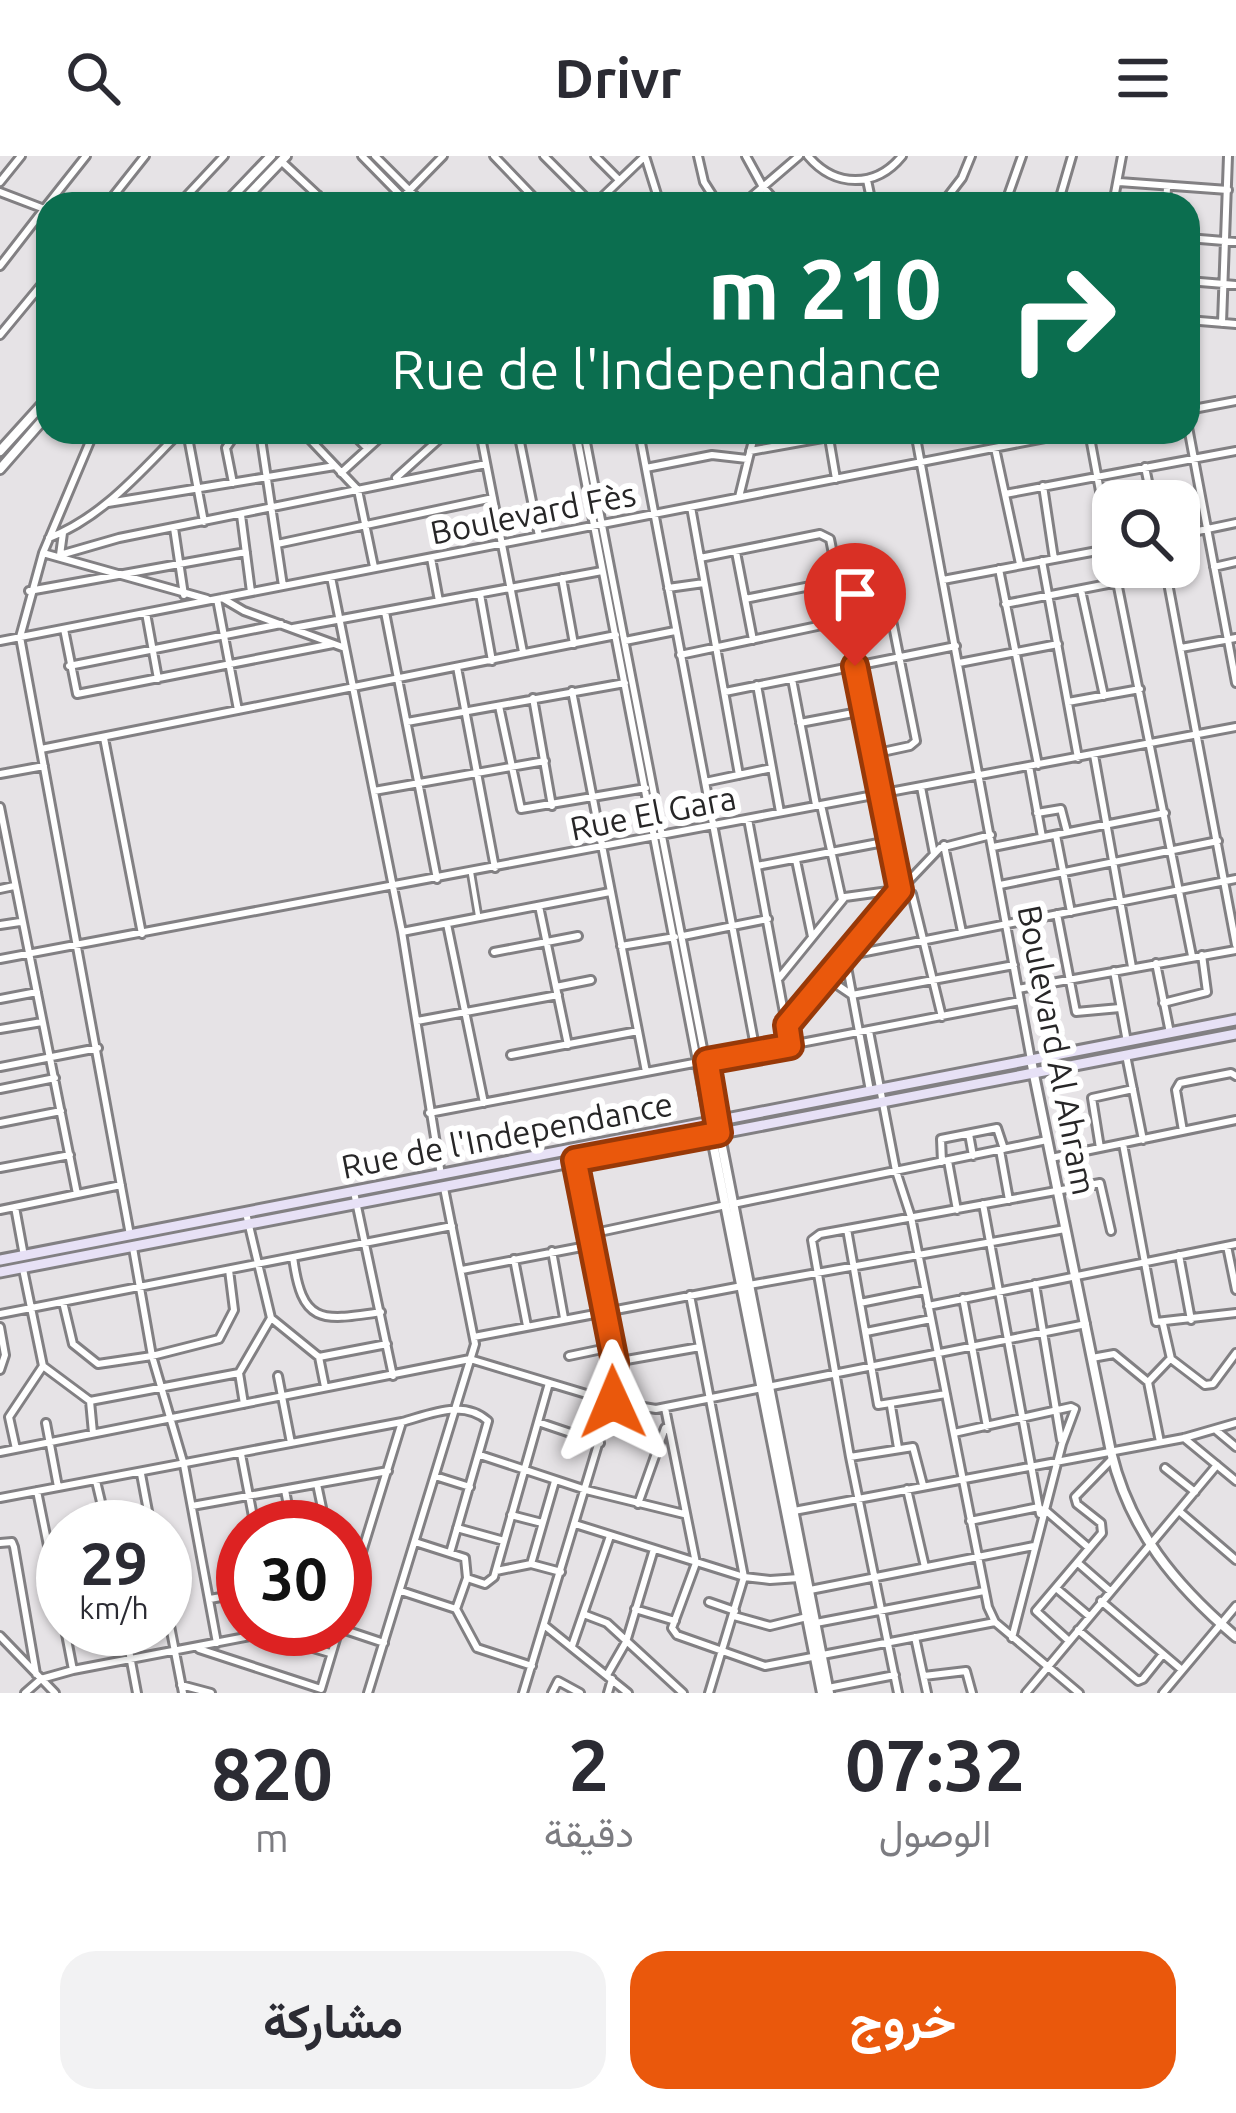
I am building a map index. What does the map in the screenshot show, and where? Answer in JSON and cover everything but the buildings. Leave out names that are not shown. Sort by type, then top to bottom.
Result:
[{"type":"main road","name":"Rue de l'Independance","points":[[0,1272],[23,1262],[714,1128],[1236,1020]]},
{"type":"main road","name":"Rue de l'Independance","points":[[878,1094],[1034,1073],[1236,1034]]},
{"type":"main road","name":"Rue de l'Independance","points":[[0,1260],[23,1262]]},
{"type":"street","points":[[0,182],[21,156]]},
{"type":"street","points":[[58,192],[86,156]]},
{"type":"street","points":[[116,192],[146,156]]},
{"type":"street","points":[[190,192],[224,156]]},
{"type":"street","points":[[236,192],[271,156]]},
{"type":"street","points":[[362,156],[393,192]]},
{"type":"street","points":[[375,156],[409,190],[443,156]]},
{"type":"street","points":[[496,156],[528,192]]},
{"type":"street","points":[[544,156],[582,192]]},
{"type":"street","points":[[596,156],[619,179]]},
{"type":"street","points":[[606,192],[645,156],[656,192]]},
{"type":"street","points":[[698,156],[710,192]]},
{"type":"street","points":[[757,192],[799,156]]},
{"type":"street","points":[[808,156],[830,176],[867,180],[886,172],[902,156]]},
{"type":"street","points":[[951,192],[971,156]]},
{"type":"street","points":[[1008,192],[1022,156]]},
{"type":"street","points":[[1062,192],[1072,156]]},
{"type":"street","points":[[1116,192],[1122,156]]},
{"type":"street","points":[[1222,323],[1231,242],[1228,156]]},
{"type":"street","points":[[748,157],[767,192]]},
{"type":"street","points":[[251,192],[284,158],[315,192]]},
{"type":"street","points":[[867,180],[870,192]]},
{"type":"street","points":[[1119,182],[1228,190]]},
{"type":"street","points":[[1167,188],[1167,192]]},
{"type":"street","points":[[2,196],[36,204]]},
{"type":"street","points":[[0,266],[36,221]]},
{"type":"street","points":[[1200,239],[1231,242]]},
{"type":"street","points":[[1200,282],[1236,285]]},
{"type":"street","points":[[0,335],[36,293]]},
{"type":"street","points":[[1200,321],[1236,324]]},
{"type":"street","points":[[1200,408],[1236,401]]},
{"type":"street","points":[[0,452],[36,412]]},
{"type":"street","points":[[0,469],[36,428]]},
{"type":"street","points":[[89,444],[29,591],[20,637],[152,1356],[191,1500]]},
{"type":"street","points":[[48,539],[108,503],[170,444]]},
{"type":"street","points":[[186,444],[204,523]]},
{"type":"street","points":[[226,444],[233,483]]},
{"type":"street","points":[[262,444],[283,586]]},
{"type":"street","points":[[314,444],[358,490],[374,568]]},
{"type":"street","points":[[363,444],[367,448]]},
{"type":"street","points":[[108,503],[338,469],[372,444]]},
{"type":"street","points":[[392,482],[434,444]]},
{"type":"street","points":[[482,444],[523,654]]},
{"type":"street","points":[[520,444],[539,536]]},
{"type":"street","points":[[582,444],[625,641],[799,1578],[806,1591]]},
{"type":"street","points":[[641,444],[756,1052]]},
{"type":"street","points":[[739,497],[751,444]]},
{"type":"street","points":[[646,468],[712,455],[748,455],[789,444]]},
{"type":"street","points":[[830,444],[836,479]]},
{"type":"street","name":"Boulevard Al Ahram","points":[[917,444],[1031,1060],[1112,1456],[1148,1545],[1180,1586],[1236,1637]]},
{"type":"street","name":"Boulevard Fès","points":[[0,641],[1008,444]]},
{"type":"street","points":[[1091,444],[1097,480]]},
{"type":"street","points":[[1192,444],[1232,639],[1236,683]]},
{"type":"street","points":[[995,448],[1020,564]]},
{"type":"street","points":[[1005,494],[1236,451]]},
{"type":"street","points":[[60,555],[486,464]]},
{"type":"street","points":[[1145,467],[1148,480]]},
{"type":"street","points":[[1042,486],[1054,559]]},
{"type":"street","points":[[277,544],[494,498]]},
{"type":"street","points":[[691,507],[739,775]]},
{"type":"street","points":[[241,515],[251,592]]},
{"type":"street","points":[[1200,531],[1236,524]]},
{"type":"street","points":[[598,525],[603,570],[659,837]]},
{"type":"street","points":[[174,528],[184,595]]},
{"type":"street","points":[[60,555],[63,533]]},
{"type":"street","points":[[700,558],[826,534],[900,890]]},
{"type":"street","points":[[29,591],[246,552]]},
{"type":"street","points":[[736,552],[753,640]]},
{"type":"street","points":[[944,580],[1092,552]]},
{"type":"street","points":[[43,553],[184,595],[216,599],[345,648]]},
{"type":"street","points":[[430,557],[439,602]]},
{"type":"street","points":[[1042,561],[1078,758]]},
{"type":"street","points":[[1214,567],[1236,562]]},
{"type":"street","points":[[999,569],[1034,765],[1042,838]]},
{"type":"street","points":[[293,628],[603,570]]},
{"type":"street","points":[[745,599],[883,575],[916,741],[873,754]]},
{"type":"street","points":[[331,577],[402,932],[429,1113],[474,1337],[368,1693]]},
{"type":"street","points":[[562,578],[574,644]]},
{"type":"street","points":[[668,588],[704,583]]},
{"type":"street","points":[[1005,604],[1092,588]]},
{"type":"street","points":[[1119,588],[1192,956]]},
{"type":"street","points":[[1018,989],[1236,947],[1169,588]]},
{"type":"street","points":[[1081,590],[1104,696]]},
{"type":"street","points":[[480,594],[492,661]]},
{"type":"street","points":[[216,599],[238,710]]},
{"type":"street","points":[[386,612],[437,880]]},
{"type":"street","points":[[146,613],[158,679]]},
{"type":"street","points":[[680,655],[846,620]]},
{"type":"street","points":[[69,665],[281,625]]},
{"type":"street","points":[[64,629],[77,694],[333,644]]},
{"type":"street","points":[[625,641],[676,631]]},
{"type":"street","points":[[40,749],[616,635]]},
{"type":"street","points":[[1180,648],[1232,639]]},
{"type":"street","points":[[959,663],[1058,644]]},
{"type":"street","points":[[724,692],[956,646]]},
{"type":"street","points":[[457,667],[495,868]]},
{"type":"street","points":[[792,679],[842,900]]},
{"type":"street","points":[[407,722],[625,682]]},
{"type":"street","points":[[757,686],[780,813]]},
{"type":"street","points":[[1068,701],[1140,689]]},
{"type":"street","points":[[572,692],[646,1072]]},
{"type":"street","points":[[533,698],[552,806]]},
{"type":"street","points":[[500,706],[521,809],[646,788]]},
{"type":"street","points":[[800,723],[864,711]]},
{"type":"street","name":"Rue El Gara","points":[[0,958],[437,880],[1236,727]]},
{"type":"street","points":[[104,738],[142,934]]},
{"type":"street","points":[[1094,755],[1132,967]]},
{"type":"street","points":[[374,791],[544,761]]},
{"type":"street","points":[[0,774],[44,766]]},
{"type":"street","points":[[704,782],[772,768]]},
{"type":"street","points":[[920,787],[934,854]]},
{"type":"street","points":[[0,807],[2,836],[77,1194]]},
{"type":"street","points":[[1037,813],[1061,809],[1067,832]]},
{"type":"street","points":[[993,847],[1165,813]]},
{"type":"street","points":[[748,819],[790,1046]]},
{"type":"street","points":[[787,1025],[934,854],[944,845],[991,835]]},
{"type":"street","points":[[1056,835],[1071,912]]},
{"type":"street","points":[[757,866],[890,841]]},
{"type":"street","points":[[1000,885],[1218,841]]},
{"type":"street","points":[[944,845],[962,932]]},
{"type":"street","points":[[796,860],[812,937]]},
{"type":"street","points":[[471,873],[479,917]]},
{"type":"street","points":[[845,956],[1236,879]]},
{"type":"street","points":[[0,889],[14,886]]},
{"type":"street","points":[[778,979],[842,900],[900,890],[912,895],[941,1017]]},
{"type":"street","points":[[402,932],[610,892]]},
{"type":"street","points":[[539,905],[568,1045]]},
{"type":"street","points":[[1057,914],[1078,1013],[1120,1008]]},
{"type":"street","points":[[621,946],[768,920]]},
{"type":"street","points":[[0,925],[22,922]]},
{"type":"street","points":[[447,924],[484,1103]]},
{"type":"street","points":[[494,952],[578,936]]},
{"type":"street","points":[[1163,1003],[1207,992],[1202,955]]},
{"type":"street","points":[[845,956],[911,1217],[984,1591],[994,1622],[1078,1693]]},
{"type":"street","points":[[1156,963],[1170,1034]]},
{"type":"street","points":[[827,977],[852,995],[1014,964]]},
{"type":"street","points":[[1114,971],[1127,1042]]},
{"type":"street","points":[[417,1021],[591,980]]},
{"type":"street","points":[[0,999],[37,992]]},
{"type":"street","points":[[429,1113],[1020,1001]]},
{"type":"street","points":[[0,1029],[42,1022]]},
{"type":"street","points":[[511,1055],[638,1031]]},
{"type":"street","points":[[0,1066],[98,1048]]},
{"type":"street","points":[[1126,1055],[1143,1140]]},
{"type":"street","points":[[24,1062],[27,1084]]},
{"type":"street","points":[[1183,1131],[1176,1090],[1180,1083],[1236,1076]]},
{"type":"street","points":[[0,1089],[55,1078]]},
{"type":"street","points":[[1100,1148],[1093,1098],[1133,1089]]},
{"type":"street","points":[[0,1123],[61,1111]]},
{"type":"street","points":[[1052,1158],[1236,1120]]},
{"type":"street","points":[[957,1210],[941,1139],[969,1133],[1000,1129],[1009,1200]]},
{"type":"street","points":[[969,1133],[973,1156]]},
{"type":"street","points":[[590,1234],[1047,1141]]},
{"type":"street","points":[[1123,1144],[1144,1262],[1171,1358],[1208,1386],[1236,1353]]},
{"type":"street","points":[[0,1168],[70,1155]]},
{"type":"street","points":[[524,1693],[613,1402],[615,1362],[574,1155]]},
{"type":"street","points":[[0,1210],[122,1185]]},
{"type":"street","points":[[898,1693],[816,1273],[814,1238],[1102,1185],[1111,1231]]},
{"type":"street","points":[[355,1198],[394,1376]]},
{"type":"street","points":[[983,1204],[1042,1508],[1089,1548]]},
{"type":"street","points":[[15,1207],[43,1366],[90,1401],[239,1372]]},
{"type":"street","points":[[247,1218],[271,1318],[320,1357],[326,1388]]},
{"type":"street","points":[[0,1314],[452,1226]]},
{"type":"street","points":[[474,1337],[1068,1228]]},
{"type":"street","points":[[847,1229],[878,1406],[946,1394]]},
{"type":"street","points":[[462,1270],[592,1245]]},
{"type":"street","points":[[928,1306],[1232,1245],[1236,1290]]},
{"type":"street","points":[[552,1251],[564,1318]]},
{"type":"street","points":[[1179,1256],[1191,1320]]},
{"type":"street","points":[[293,1257],[300,1296],[315,1314],[325,1320],[381,1312]]},
{"type":"street","points":[[514,1259],[527,1326]]},
{"type":"street","points":[[63,1302],[74,1344],[98,1364],[152,1356],[219,1339],[234,1310],[229,1270]]},
{"type":"street","points":[[1035,1284],[1062,1444]]},
{"type":"street","points":[[860,1303],[925,1290]]},
{"type":"street","points":[[690,1295],[744,1577],[711,1693]]},
{"type":"street","points":[[963,1298],[987,1426]]},
{"type":"street","points":[[1159,1322],[1236,1313]]},
{"type":"street","points":[[244,1404],[239,1372],[271,1318]]},
{"type":"street","points":[[866,1332],[931,1318]]},
{"type":"street","points":[[0,1452],[470,1359],[613,1402],[665,1408],[1086,1324]]},
{"type":"street","points":[[0,1327],[5,1355],[0,1370]]},
{"type":"street","points":[[320,1357],[388,1344]]},
{"type":"street","points":[[568,1356],[612,1346]]},
{"type":"street","points":[[615,1362],[700,1347]]},
{"type":"street","points":[[1092,1358],[1114,1354],[1148,1382],[1160,1442]]},
{"type":"street","points":[[1148,1382],[1171,1358]]},
{"type":"street","points":[[16,1450],[5,1418],[43,1366]]},
{"type":"street","points":[[278,1376],[291,1444]]},
{"type":"street","points":[[467,1578],[489,1583],[496,1571],[549,1382]]},
{"type":"street","points":[[766,1388],[826,1691],[895,1675]]},
{"type":"street","points":[[90,1401],[93,1433]]},
{"type":"street","points":[[891,1406],[898,1448]]},
{"type":"street","points":[[0,1498],[141,1474],[456,1408],[487,1418],[450,1553]]},
{"type":"street","points":[[665,1408],[696,1563],[672,1628],[677,1636],[765,1666],[994,1622]]},
{"type":"street","points":[[953,1433],[1075,1409],[1042,1508],[1012,1638]]},
{"type":"street","points":[[372,1522],[402,1422]]},
{"type":"street","points":[[538,1422],[600,1443]]},
{"type":"street","points":[[46,1423],[58,1487]]},
{"type":"street","points":[[794,1511],[1058,1461],[1112,1456],[1236,1424]]},
{"type":"street","points":[[638,1504],[666,1427]]},
{"type":"street","points":[[1217,1431],[1236,1447]]},
{"type":"street","points":[[1184,1438],[1236,1480]]},
{"type":"street","points":[[850,1457],[914,1447],[923,1487]]},
{"type":"street","points":[[241,1454],[250,1500]]},
{"type":"street","points":[[480,1455],[586,1490],[685,1515]]},
{"type":"street","points":[[1069,1641],[1036,1610],[1103,1528],[1077,1504],[1076,1497],[1112,1456]]},
{"type":"street","points":[[1026,1693],[1217,1465]]},
{"type":"street","points":[[1165,1468],[1195,1492]]},
{"type":"street","points":[[216,1637],[192,1507],[388,1472]]},
{"type":"street","points":[[141,1474],[146,1500]]},
{"type":"street","points":[[435,1476],[470,1487]]},
{"type":"street","points":[[531,1564],[555,1480]]},
{"type":"street","points":[[96,1481],[100,1500]]},
{"type":"street","points":[[317,1484],[320,1500]]},
{"type":"street","points":[[907,1489],[925,1567]]},
{"type":"street","points":[[285,1490],[287,1500]]},
{"type":"street","points":[[37,1491],[39,1500]]},
{"type":"street","points":[[970,1520],[1042,1508]]},
{"type":"street","points":[[1179,1511],[1236,1560]]},
{"type":"street","points":[[511,1515],[542,1523]]},
{"type":"street","points":[[575,1524],[744,1577],[799,1578]]},
{"type":"street","points":[[457,1528],[504,1541]]},
{"type":"street","points":[[572,1646],[610,1536]]},
{"type":"street","points":[[415,1542],[467,1560],[467,1578],[456,1609]]},
{"type":"street","points":[[0,1543],[14,1547],[38,1676]]},
{"type":"street","points":[[806,1591],[1036,1546]]},
{"type":"street","points":[[608,1693],[609,1677],[626,1642],[654,1549]]},
{"type":"street","points":[[1078,1563],[1110,1591]]},
{"type":"street","points":[[496,1571],[531,1564],[560,1572]]},
{"type":"street","points":[[1056,1588],[1089,1616]]},
{"type":"street","points":[[400,1591],[456,1609],[477,1648],[532,1666]]},
{"type":"street","points":[[709,1602],[770,1626],[984,1591]]},
{"type":"street","points":[[210,1599],[216,1598]]},
{"type":"street","points":[[1101,1601],[1183,1670]]},
{"type":"street","points":[[1163,1693],[1236,1606]]},
{"type":"street","points":[[635,1609],[675,1621]]},
{"type":"street","points":[[586,1615],[608,1623],[683,1693]]},
{"type":"street","points":[[544,1625],[628,1693]]},
{"type":"street","points":[[1078,1630],[1138,1681],[1162,1654]]},
{"type":"street","points":[[0,1636],[56,1693]]},
{"type":"street","points":[[915,1637],[927,1693]]},
{"type":"street","points":[[372,1639],[383,1643]]},
{"type":"street","points":[[193,1648],[216,1643]]},
{"type":"street","points":[[193,1648],[320,1691],[330,1656]]},
{"type":"street","points":[[70,1656],[73,1670]]},
{"type":"street","points":[[25,1693],[38,1676],[142,1656]]},
{"type":"street","points":[[176,1656],[182,1689],[211,1693]]},
{"type":"street","points":[[131,1658],[137,1693]]},
{"type":"street","points":[[924,1676],[966,1671],[972,1693]]},
{"type":"street","points":[[552,1693],[560,1681],[580,1693]]},
{"type":"route","points":[[613,1402],[615,1362],[575,1160],[719,1133],[707,1061],[790,1046],[787,1025],[900,890],[855,666]]}]
